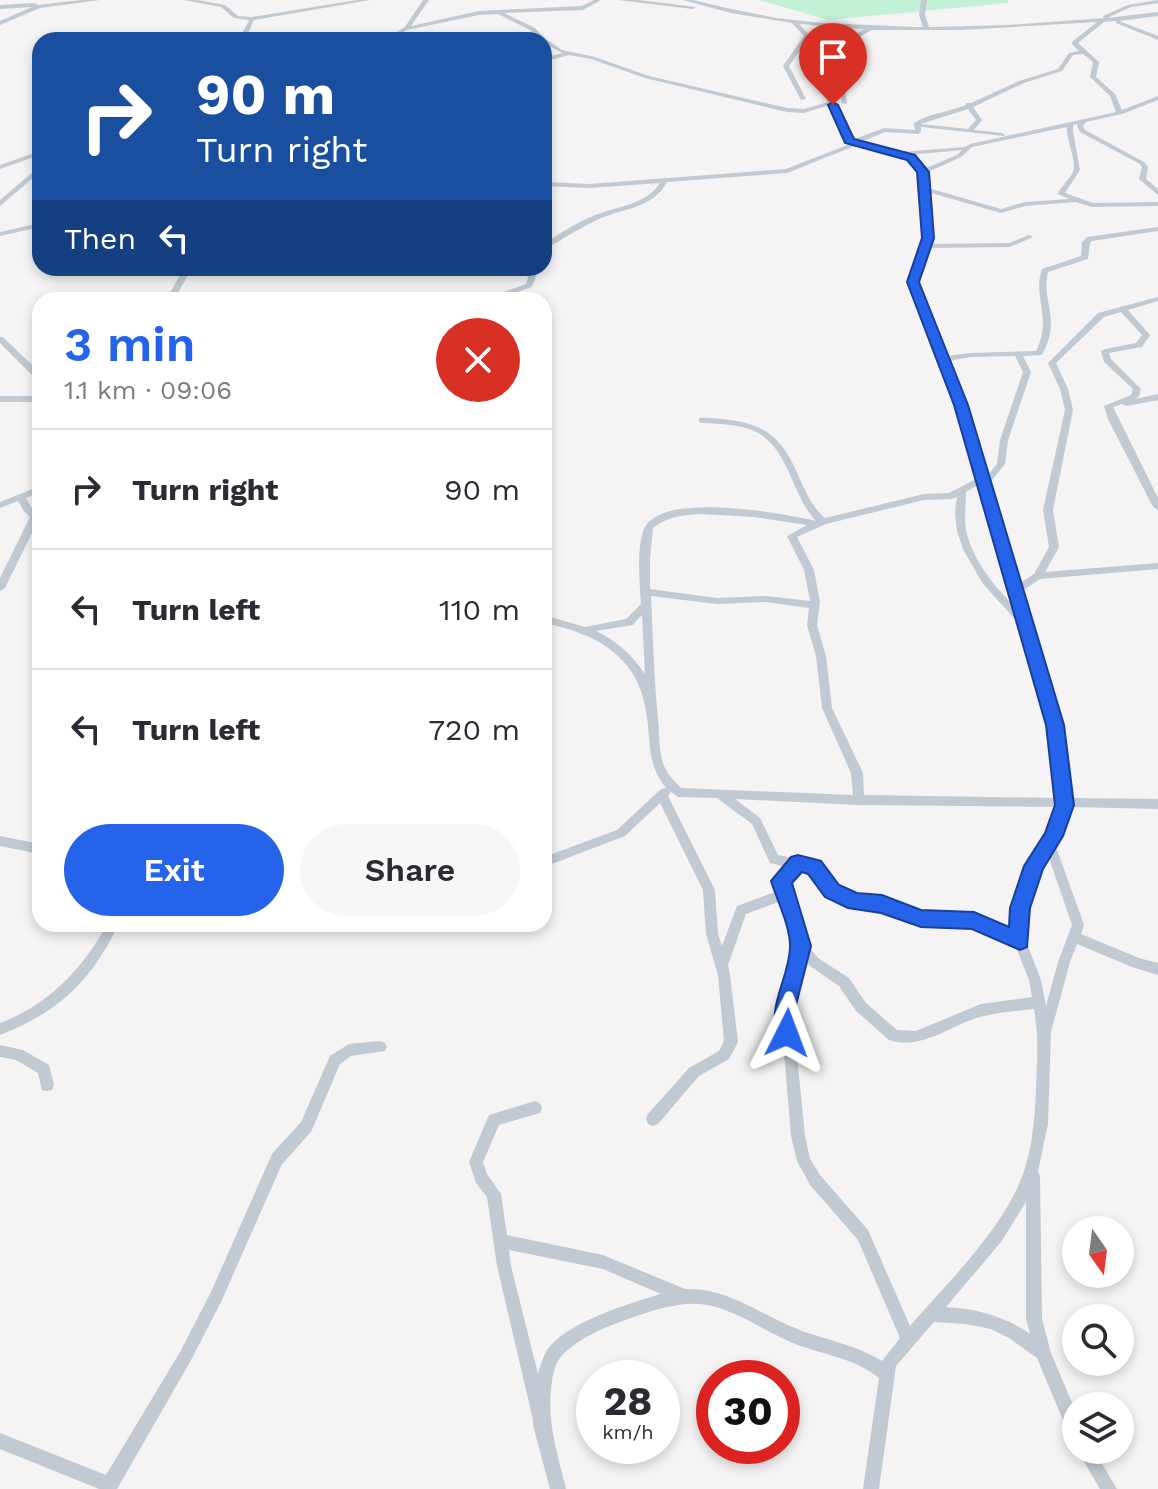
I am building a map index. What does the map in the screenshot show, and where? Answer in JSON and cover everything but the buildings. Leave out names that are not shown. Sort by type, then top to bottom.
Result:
[{"type":"street","points":[[68,4],[77,0]]},
{"type":"street","points":[[0,7],[97,0]]},
{"type":"street","points":[[187,0],[218,4]]},
{"type":"street","points":[[208,0],[236,17],[252,19],[367,0]]},
{"type":"street","points":[[407,28],[426,0]]},
{"type":"street","points":[[400,32],[407,28],[493,11],[583,8],[598,0]]},
{"type":"street","points":[[621,0],[795,23],[926,28],[1157,15]]},
{"type":"street","points":[[686,0],[722,11]]},
{"type":"street","points":[[924,0],[922,15],[926,28]]},
{"type":"street","points":[[1124,0],[1136,4]]},
{"type":"street","points":[[1120,113],[1113,95],[1093,77],[1096,62],[1082,52],[1075,40],[1104,20],[1136,4],[1158,1]]},
{"type":"street","points":[[286,4],[299,13]]},
{"type":"street","points":[[493,11],[507,4]]},
{"type":"street","points":[[0,23],[47,5]]},
{"type":"street","points":[[493,11],[536,32]]},
{"type":"street","points":[[246,32],[252,19]]},
{"type":"street","points":[[1104,20],[1136,26],[1158,38]]},
{"type":"street","points":[[795,23],[823,52],[829,64]]},
{"type":"street","points":[[823,52],[828,44],[855,37],[874,26]]},
{"type":"street","points":[[803,99],[786,66],[807,36]]},
{"type":"street","points":[[552,47],[650,78],[787,110],[804,111],[831,103]]},
{"type":"street","points":[[917,125],[929,116],[968,104],[1035,74],[1061,69],[1071,54],[1082,52]]},
{"type":"street","points":[[552,58],[570,54]]},
{"type":"street","points":[[829,64],[815,79],[831,103],[846,137],[854,144],[917,161],[923,172],[928,226],[913,282],[944,359],[1017,590],[1055,725],[1065,805],[1049,843],[1034,866],[1020,908],[1020,941],[1040,1002],[1045,1035],[1041,1124],[1033,1166],[1022,1195],[996,1237],[933,1314],[908,1339],[885,1373],[871,1489]]},
{"type":"street","points":[[829,64],[852,74],[841,85],[845,103]]},
{"type":"street","points":[[895,153],[967,147],[1120,113],[1158,98]]},
{"type":"street","points":[[968,104],[979,120],[969,132]]},
{"type":"street","points":[[1084,121],[1080,126],[1082,131],[1142,163],[1145,167],[1142,179],[1158,193]]},
{"type":"street","points":[[552,184],[589,186],[797,170],[884,130],[917,132],[917,125]]},
{"type":"street","points":[[917,125],[1019,136]]},
{"type":"street","points":[[1070,125],[1076,174],[1060,193],[1073,201]]},
{"type":"street","points":[[923,172],[959,156],[967,147]]},
{"type":"street","points":[[0,167],[32,156]]},
{"type":"street","points":[[0,204],[32,175]]},
{"type":"street","points":[[552,242],[595,218],[646,200],[660,189],[665,179]]},
{"type":"street","points":[[924,189],[1001,211],[1025,204],[1073,201],[1130,206],[1158,204]]},
{"type":"street","points":[[0,234],[32,227]]},
{"type":"street","points":[[944,359],[971,355],[1019,356],[1042,351],[1050,319],[1042,277],[1045,271],[1085,257],[1086,242],[1090,239],[1158,229]]},
{"type":"street","points":[[925,246],[1010,245],[1029,237]]},
{"type":"street","points":[[509,292],[529,285],[532,276]]},
{"type":"street","points":[[1017,590],[1038,576],[1054,547],[1048,510],[1068,421],[1068,400],[1052,363],[1101,315],[1158,299]]},
{"type":"street","points":[[1122,308],[1146,335],[1139,345],[1105,351],[1107,360],[1137,389],[1135,396],[1108,406],[1158,507]]},
{"type":"street","points":[[0,339],[32,370]]},
{"type":"street","points":[[859,800],[857,773],[827,708],[821,656],[812,625],[814,605],[809,570],[792,537],[819,523],[906,501],[962,492],[984,481],[1001,464],[1004,440],[1027,372],[1019,356]]},
{"type":"street","points":[[1112,419],[1111,413],[1118,406],[1158,397]]},
{"type":"street","points":[[0,399],[32,399]]},
{"type":"street","points":[[702,420],[755,427],[774,438],[819,523]]},
{"type":"street","points":[[0,505],[32,492]]},
{"type":"street","points":[[962,492],[959,507],[962,532],[975,566],[1028,629]]},
{"type":"street","points":[[21,497],[32,511]]},
{"type":"street","points":[[653,1119],[694,1072],[729,1049],[731,1031],[721,966],[712,934],[709,890],[654,758],[647,598],[648,529],[665,516],[739,511],[819,523]]},
{"type":"street","points":[[0,588],[32,530]]},
{"type":"street","points":[[1038,576],[1158,566]]},
{"type":"street","points":[[647,598],[717,601],[766,599],[814,605]]},
{"type":"street","points":[[583,629],[629,622],[647,598]]},
{"type":"street","points":[[552,621],[604,637],[627,656],[651,702]]},
{"type":"street","points":[[552,859],[611,839],[666,791],[859,800],[1158,804]]},
{"type":"street","points":[[718,794],[752,816],[774,859],[814,867],[832,891],[855,902],[882,904],[921,918],[974,920],[1020,941]]},
{"type":"street","points":[[0,841],[32,847]]},
{"type":"street","points":[[1045,1035],[1064,962],[1078,923],[1049,843]]},
{"type":"street","points":[[798,863],[781,881],[801,946],[814,962],[844,982],[861,1007],[894,1036],[916,1037],[981,1010],[1040,1002]]},
{"type":"street","points":[[721,966],[741,910],[785,894]]},
{"type":"street","points":[[0,1029],[29,1019],[56,999],[97,954],[109,932]]},
{"type":"street","points":[[1074,938],[1102,945],[1125,959],[1158,969]]},
{"type":"street","points":[[801,946],[786,1005],[798,1136],[804,1161],[815,1180],[863,1235],[908,1339]]},
{"type":"street","points":[[0,1441],[108,1487],[185,1357],[216,1297],[277,1159],[306,1127],[335,1060],[349,1050],[380,1047]]},
{"type":"street","points":[[0,1051],[18,1054],[44,1069],[47,1085]]},
{"type":"street","points":[[535,1108],[494,1120],[479,1152],[479,1172],[494,1194],[500,1241],[558,1489]]},
{"type":"street","points":[[1033,1166],[1034,1319],[1043,1353],[1062,1398]]},
{"type":"street","points":[[500,1241],[603,1262],[683,1297]]},
{"type":"street","points":[[541,1425],[547,1368],[565,1341],[604,1321],[683,1297],[709,1298],[737,1308],[791,1335],[870,1361],[885,1373]]},
{"type":"street","points":[[933,1314],[985,1317],[1015,1331],[1043,1353]]},
{"type":"street","points":[[1094,1464],[1109,1489]]},
{"type":"green space","points":[[759,0],[1008,0],[1008,3],[828,20]]},
{"type":"route","points":[[787,1033],[786,1005],[801,946],[781,881],[798,863],[814,867],[832,891],[855,902],[882,904],[921,918],[974,920],[1020,941],[1020,908],[1034,866],[1054,836],[1065,805],[1063,769],[1055,725],[1033,644],[961,405],[913,282],[928,238],[922,193],[923,172],[917,161],[904,154],[883,152],[849,141],[833,105]]}]
